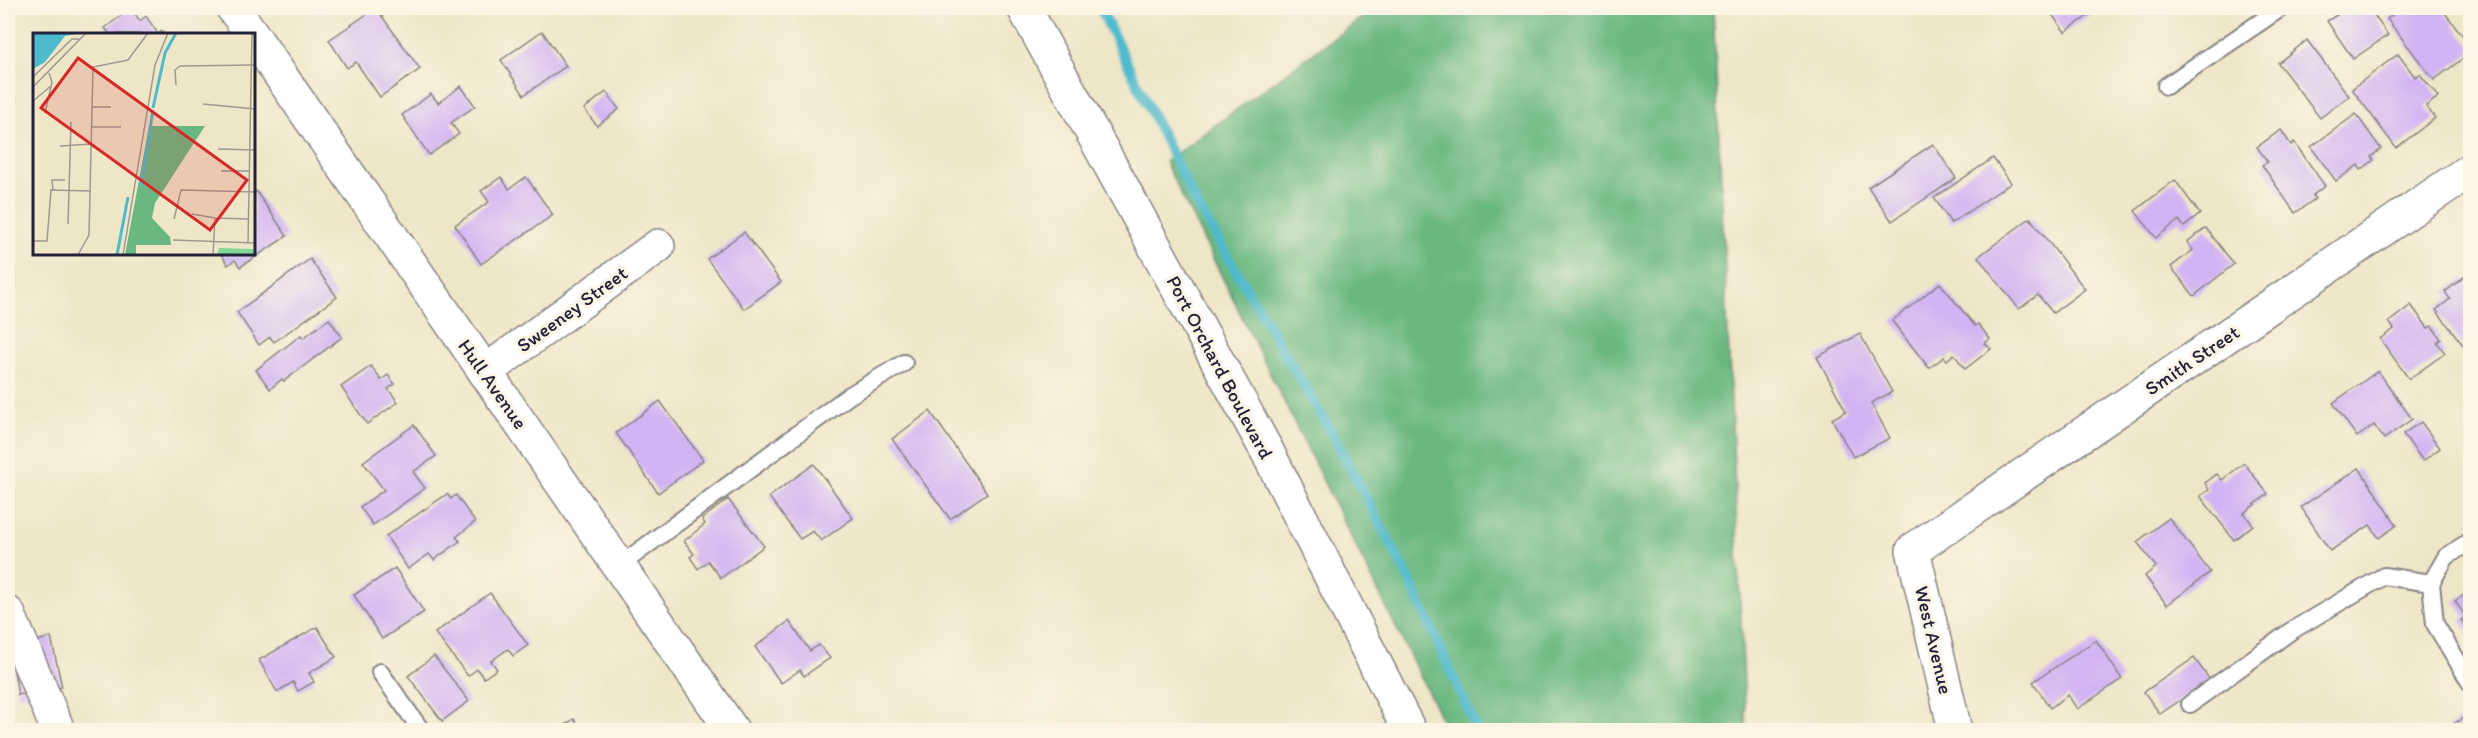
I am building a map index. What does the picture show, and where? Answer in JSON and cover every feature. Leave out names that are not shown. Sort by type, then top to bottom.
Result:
[{"type":"street","name":"Hull Avenue","points":[[233,8],[251,33]]},
{"type":"street","name":"Port Orchard Boulevard","points":[[1024,8],[1267,451],[1409,730]]},
{"type":"street","name":"Hull Avenue","points":[[255,39],[732,730]]},
{"type":"street","name":"Smith Street","points":[[1913,550],[2470,170]]},
{"type":"street","name":"Sweeney Street","points":[[484,372],[658,246]]},
{"type":"street","name":"West Avenue","points":[[1913,550],[1954,730]]},
{"type":"street","points":[[8,613],[58,730]]},
{"type":"lane","points":[[2166,86],[2281,8]]},
{"type":"lane","points":[[619,566],[850,395],[904,363]]},
{"type":"lane","points":[[2470,541],[2446,557],[2431,583],[2435,624],[2470,682]]},
{"type":"lane","points":[[2190,704],[2291,631],[2384,576],[2431,583]]},
{"type":"lane","points":[[380,672],[421,730]]},
{"type":"green space","points":[[1375,8],[1713,8],[1746,730],[1447,730],[1165,162]]},
{"type":"building","points":[[131,8],[140,21],[146,16],[157,33],[109,33],[105,28]]},
{"type":"building","points":[[376,8],[420,69],[380,97],[356,62],[347,68],[329,40]]},
{"type":"building","points":[[2047,8],[2099,8],[2065,32]]},
{"type":"building","points":[[2348,8],[2369,8],[2388,35],[2353,59],[2327,21]]},
{"type":"building","points":[[2402,8],[2441,8],[2470,45],[2470,53],[2434,80],[2387,19]]},
{"type":"building","points":[[542,31],[566,66],[524,95],[501,60]]},
{"type":"building","points":[[2307,40],[2349,96],[2320,118],[2278,63]]},
{"type":"building","points":[[2398,54],[2415,77],[2420,74],[2438,97],[2426,106],[2435,118],[2396,148],[2352,89]]},
{"type":"building","points":[[461,86],[475,106],[451,123],[459,134],[429,155],[402,115],[431,94],[438,103]]},
{"type":"building","points":[[606,92],[619,109],[597,126],[584,109]]},
{"type":"building","points":[[2356,114],[2381,149],[2371,157],[2374,160],[2361,170],[2358,165],[2336,181],[2311,147]]},
{"type":"building","points":[[2281,130],[2291,145],[2294,142],[2325,186],[2313,195],[2315,199],[2295,213],[2262,165],[2268,162],[2257,147]]},
{"type":"building","points":[[1933,144],[1956,178],[1892,221],[1868,187]]},
{"type":"building","points":[[1993,158],[2011,183],[1951,223],[1934,198]]},
{"type":"building","points":[[501,177],[509,189],[526,177],[553,215],[481,264],[455,225],[489,202],[481,191]]},
{"type":"building","points":[[2175,180],[2200,214],[2184,227],[2179,220],[2156,238],[2135,211]]},
{"type":"building","points":[[255,192],[287,236],[240,267],[235,260],[228,265],[222,255],[255,255]]},
{"type":"building","points":[[2030,218],[2085,289],[2053,313],[2038,295],[2019,309],[1978,257]]},
{"type":"building","points":[[2206,228],[2234,264],[2194,296],[2171,267],[2193,250],[2187,242]]},
{"type":"building","points":[[744,232],[781,282],[744,309],[707,259]]},
{"type":"building","points":[[310,259],[337,297],[274,342],[270,337],[259,345],[237,312]]},
{"type":"building","points":[[2464,277],[2470,285],[2470,345],[2466,349],[2436,310],[2450,299],[2445,292]]},
{"type":"building","points":[[1940,283],[1975,326],[1978,324],[1990,339],[1985,343],[1991,349],[1965,369],[1954,354],[1947,360],[1944,357],[1929,368],[1892,321]]},
{"type":"building","points":[[2411,305],[2428,328],[2432,326],[2441,339],[2437,342],[2445,353],[2409,379],[2380,339],[2394,329],[2389,322]]},
{"type":"building","points":[[329,319],[342,337],[270,389],[256,370],[301,335],[303,338]]},
{"type":"building","points":[[1860,334],[1892,392],[1871,403],[1890,438],[1853,457],[1832,419],[1846,411],[1817,357]]},
{"type":"building","points":[[371,366],[381,380],[388,375],[395,384],[388,389],[398,402],[367,424],[341,387]]},
{"type":"building","points":[[2378,371],[2412,419],[2384,439],[2374,425],[2357,437],[2333,403]]},
{"type":"building","points":[[660,401],[703,460],[658,493],[616,433]]},
{"type":"building","points":[[930,411],[987,493],[950,519],[892,439]]},
{"type":"building","points":[[2421,422],[2440,448],[2423,461],[2403,434]]},
{"type":"building","points":[[414,425],[436,456],[413,472],[425,488],[373,525],[360,507],[384,490],[363,462]]},
{"type":"building","points":[[2244,463],[2268,494],[2244,513],[2253,525],[2234,540],[2200,496],[2209,490],[2205,483],[2217,474],[2222,480]]},
{"type":"building","points":[[814,464],[853,518],[821,541],[813,531],[800,539],[769,497]]},
{"type":"building","points":[[2359,468],[2397,525],[2379,538],[2370,525],[2330,551],[2301,507]]},
{"type":"building","points":[[447,494],[451,499],[456,495],[475,522],[456,537],[460,541],[434,560],[429,554],[408,569],[386,536]]},
{"type":"building","points":[[728,499],[764,546],[721,578],[708,561],[698,569],[690,557],[694,554],[684,541],[705,524],[702,519]]},
{"type":"building","points":[[2169,518],[2210,572],[2167,605],[2145,576],[2156,567],[2137,542]]},
{"type":"building","points":[[395,568],[424,612],[382,639],[354,595]]},
{"type":"building","points":[[2470,591],[2470,635],[2461,620],[2466,617],[2455,601]]},
{"type":"building","points":[[490,593],[528,645],[513,656],[508,649],[491,661],[497,669],[484,678],[477,669],[468,676],[435,633]]},
{"type":"building","points":[[789,621],[810,651],[819,645],[830,658],[804,676],[800,670],[781,683],[755,647]]},
{"type":"building","points":[[317,627],[336,657],[309,673],[314,682],[298,691],[293,682],[277,692],[259,660]]},
{"type":"building","points":[[51,637],[62,687],[18,695],[9,640],[33,642]]},
{"type":"building","points":[[2096,640],[2122,679],[2077,709],[2068,695],[2050,708],[2033,682]]},
{"type":"building","points":[[434,656],[469,701],[442,721],[408,676]]},
{"type":"building","points":[[2194,658],[2210,680],[2160,714],[2144,692]]},
{"type":"building","points":[[2464,717],[2470,730],[2445,730]]},
{"type":"building","points":[[574,719],[581,730],[558,730]]},
{"type":"waterway","points":[[1100,8],[1197,205],[1332,433],[1409,579],[1477,730]]}]
